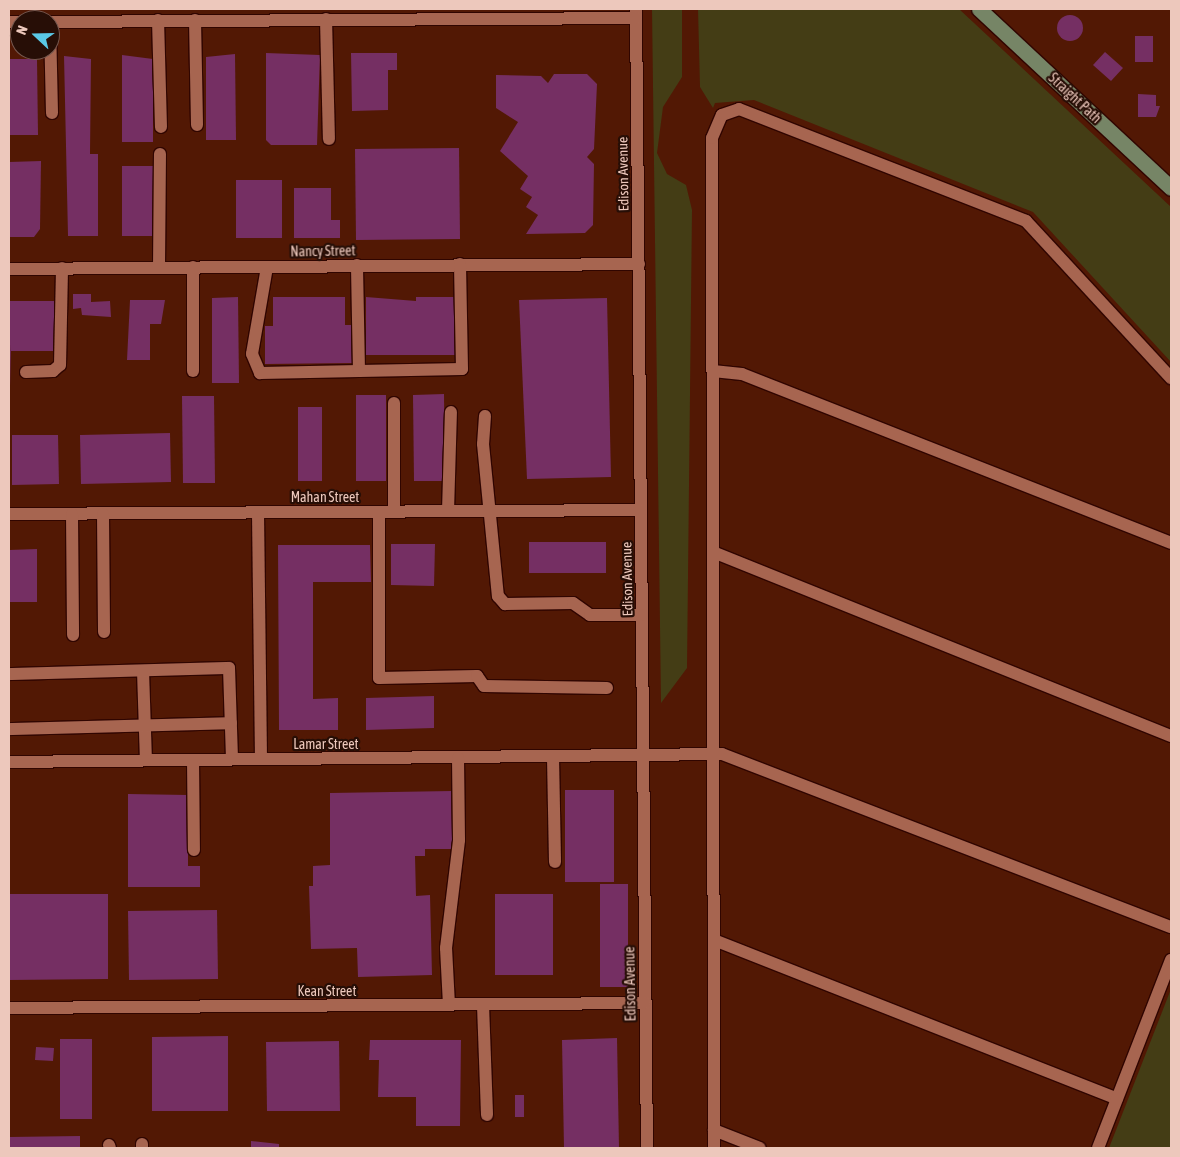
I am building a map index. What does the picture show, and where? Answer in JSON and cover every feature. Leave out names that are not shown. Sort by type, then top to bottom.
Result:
[{"type":"main road","name":"Straight Path","points":[[979,9],[1171,188]]},
{"type":"street","points":[[60,22],[195,20],[217,14],[255,14],[326,19],[389,14],[636,14]]},
{"type":"street","name":"Edison Avenue","points":[[636,14],[647,1148]]},
{"type":"street","points":[[326,19],[329,139]]},
{"type":"street","points":[[158,20],[161,127]]},
{"type":"street","points":[[195,20],[197,125]]},
{"type":"street","points":[[51,60],[52,113]]},
{"type":"street","points":[[714,1148],[712,138],[722,115],[739,109],[1026,221],[1171,378]]},
{"type":"street","points":[[159,268],[160,154]]},
{"type":"street","points":[[267,267],[252,354],[260,373],[462,368],[460,264]]},
{"type":"street","name":"Nancy Street","points":[[9,268],[639,264]]},
{"type":"street","points":[[357,265],[359,371]]},
{"type":"street","points":[[193,267],[193,371]]},
{"type":"street","points":[[26,372],[53,371],[60,366],[62,268]]},
{"type":"street","points":[[713,371],[742,374],[1171,543]]},
{"type":"street","points":[[394,403],[394,512]]},
{"type":"street","points":[[448,511],[451,412]]},
{"type":"street","points":[[485,416],[488,510],[498,596],[506,604],[573,603],[590,615],[642,615]]},
{"type":"street","name":"Mahan Street","points":[[9,514],[641,510]]},
{"type":"street","points":[[379,512],[379,678],[477,676],[484,686],[607,688]]},
{"type":"street","points":[[258,513],[260,759]]},
{"type":"street","points":[[72,514],[73,635]]},
{"type":"street","points":[[103,514],[104,632]]},
{"type":"street","points":[[713,552],[1171,736]]},
{"type":"street","points":[[9,674],[230,668],[232,759]]},
{"type":"street","points":[[143,670],[146,760]]},
{"type":"street","points":[[9,729],[231,723]]},
{"type":"street","points":[[714,754],[1171,928]]},
{"type":"street","name":"Lamar Street","points":[[9,762],[714,754]]},
{"type":"street","points":[[554,757],[554,862]]},
{"type":"street","points":[[449,1005],[446,948],[459,840],[458,758]]},
{"type":"street","points":[[193,760],[194,850]]},
{"type":"street","points":[[714,940],[1117,1099]]},
{"type":"street","points":[[1098,1148],[1171,960]]},
{"type":"street","name":"Kean Street","points":[[9,1008],[645,1003]]},
{"type":"street","points":[[483,1005],[487,1115]]},
{"type":"street","points":[[714,1130],[760,1148]]},
{"type":"shaded area","points":[[652,9],[682,9],[682,77],[663,107],[657,153],[667,174],[686,185],[692,210],[687,668],[661,703]]},
{"type":"shaded area","points":[[698,9],[959,9],[1171,207],[1171,362],[1033,212],[754,100],[715,103],[713,108],[700,87]]},
{"type":"shaded area","points":[[1171,989],[1171,1148],[1109,1148]]},
{"type":"building","points":[[1070,15],[1079,19],[1083,28],[1079,37],[1070,41],[1061,37],[1057,28],[1061,19]]},
{"type":"building","points":[[1135,36],[1153,36],[1153,62],[1135,62]]},
{"type":"building","points":[[1105,52],[1123,68],[1111,81],[1093,65]]},
{"type":"building","points":[[266,53],[320,55],[317,145],[271,145],[266,140]]},
{"type":"building","points":[[351,53],[397,53],[397,70],[388,70],[388,110],[352,111]]},
{"type":"building","points":[[235,54],[236,140],[206,140],[206,57]]},
{"type":"building","points":[[122,55],[153,59],[153,142],[122,142]]},
{"type":"building","points":[[64,56],[91,59],[90,154],[98,154],[98,236],[68,236]]},
{"type":"building","points":[[9,59],[37,60],[38,135],[9,135]]},
{"type":"building","points":[[554,74],[587,74],[597,84],[594,149],[587,157],[594,164],[593,225],[585,233],[526,234],[538,215],[526,207],[532,197],[520,189],[528,176],[500,151],[518,122],[496,108],[496,75],[541,76],[548,83]]},
{"type":"building","points":[[1138,94],[1156,95],[1156,106],[1160,106],[1156,117],[1138,117]]},
{"type":"building","points":[[459,148],[460,239],[356,240],[355,149]]},
{"type":"building","points":[[41,161],[40,229],[34,237],[9,237],[9,162]]},
{"type":"building","points":[[122,166],[154,166],[154,236],[122,236]]},
{"type":"building","points":[[236,180],[282,180],[282,238],[236,238]]},
{"type":"building","points":[[294,188],[331,188],[331,220],[340,220],[340,238],[294,238]]},
{"type":"building","points":[[73,294],[91,294],[91,302],[110,301],[111,317],[82,315],[81,308],[73,309]]},
{"type":"building","points":[[238,297],[239,383],[212,383],[212,298]]},
{"type":"building","points":[[273,297],[345,297],[345,325],[354,325],[354,363],[265,364],[265,326],[273,326]]},
{"type":"building","points":[[366,297],[416,301],[416,297],[458,297],[458,355],[366,355]]},
{"type":"building","points":[[607,298],[611,477],[527,479],[519,300]]},
{"type":"building","points":[[130,300],[165,300],[161,324],[150,324],[150,360],[127,360]]},
{"type":"building","points":[[9,301],[56,301],[56,351],[11,351],[11,387]]},
{"type":"building","points":[[444,394],[445,481],[414,481],[413,395]]},
{"type":"building","points":[[356,395],[386,395],[386,481],[356,481]]},
{"type":"building","points":[[182,396],[214,396],[215,483],[183,483]]},
{"type":"building","points":[[298,407],[322,407],[322,481],[298,481]]},
{"type":"building","points":[[170,433],[171,482],[81,484],[80,435]]},
{"type":"building","points":[[12,435],[58,435],[59,484],[12,485]]},
{"type":"building","points":[[529,542],[606,542],[606,573],[529,573]]},
{"type":"building","points":[[391,544],[435,544],[434,586],[391,585]]},
{"type":"building","points":[[278,545],[370,545],[371,582],[313,582],[313,699],[338,698],[338,730],[279,730]]},
{"type":"building","points":[[37,549],[37,602],[9,602],[9,550]]},
{"type":"building","points":[[434,696],[434,728],[366,730],[366,698]]},
{"type":"building","points":[[565,790],[614,790],[614,882],[565,882]]},
{"type":"building","points":[[452,791],[453,849],[425,849],[425,856],[415,856],[416,896],[430,895],[432,975],[358,977],[357,948],[311,949],[309,886],[313,886],[313,866],[330,865],[330,793]]},
{"type":"building","points":[[128,794],[188,795],[188,866],[200,866],[200,887],[128,887]]},
{"type":"building","points":[[600,884],[628,884],[628,987],[600,987]]},
{"type":"building","points":[[9,894],[108,894],[108,979],[9,980]]},
{"type":"building","points":[[495,894],[553,894],[553,975],[495,975]]},
{"type":"building","points":[[217,910],[218,979],[129,980],[128,911]]},
{"type":"building","points":[[228,1036],[228,1111],[152,1111],[152,1037]]},
{"type":"building","points":[[617,1038],[619,1148],[564,1148],[562,1040]]},
{"type":"building","points":[[60,1039],[92,1039],[92,1119],[60,1119]]},
{"type":"building","points":[[370,1040],[461,1040],[460,1126],[416,1126],[416,1097],[378,1097],[379,1060],[369,1060]]},
{"type":"building","points":[[339,1041],[340,1111],[267,1111],[266,1042]]},
{"type":"building","points":[[36,1047],[54,1048],[53,1061],[35,1060]]},
{"type":"building","points":[[515,1095],[524,1095],[524,1117],[515,1117]]},
{"type":"building","points":[[80,1136],[80,1148],[9,1148],[9,1137]]},
{"type":"building","points":[[251,1141],[279,1144],[279,1148],[251,1148]]}]
